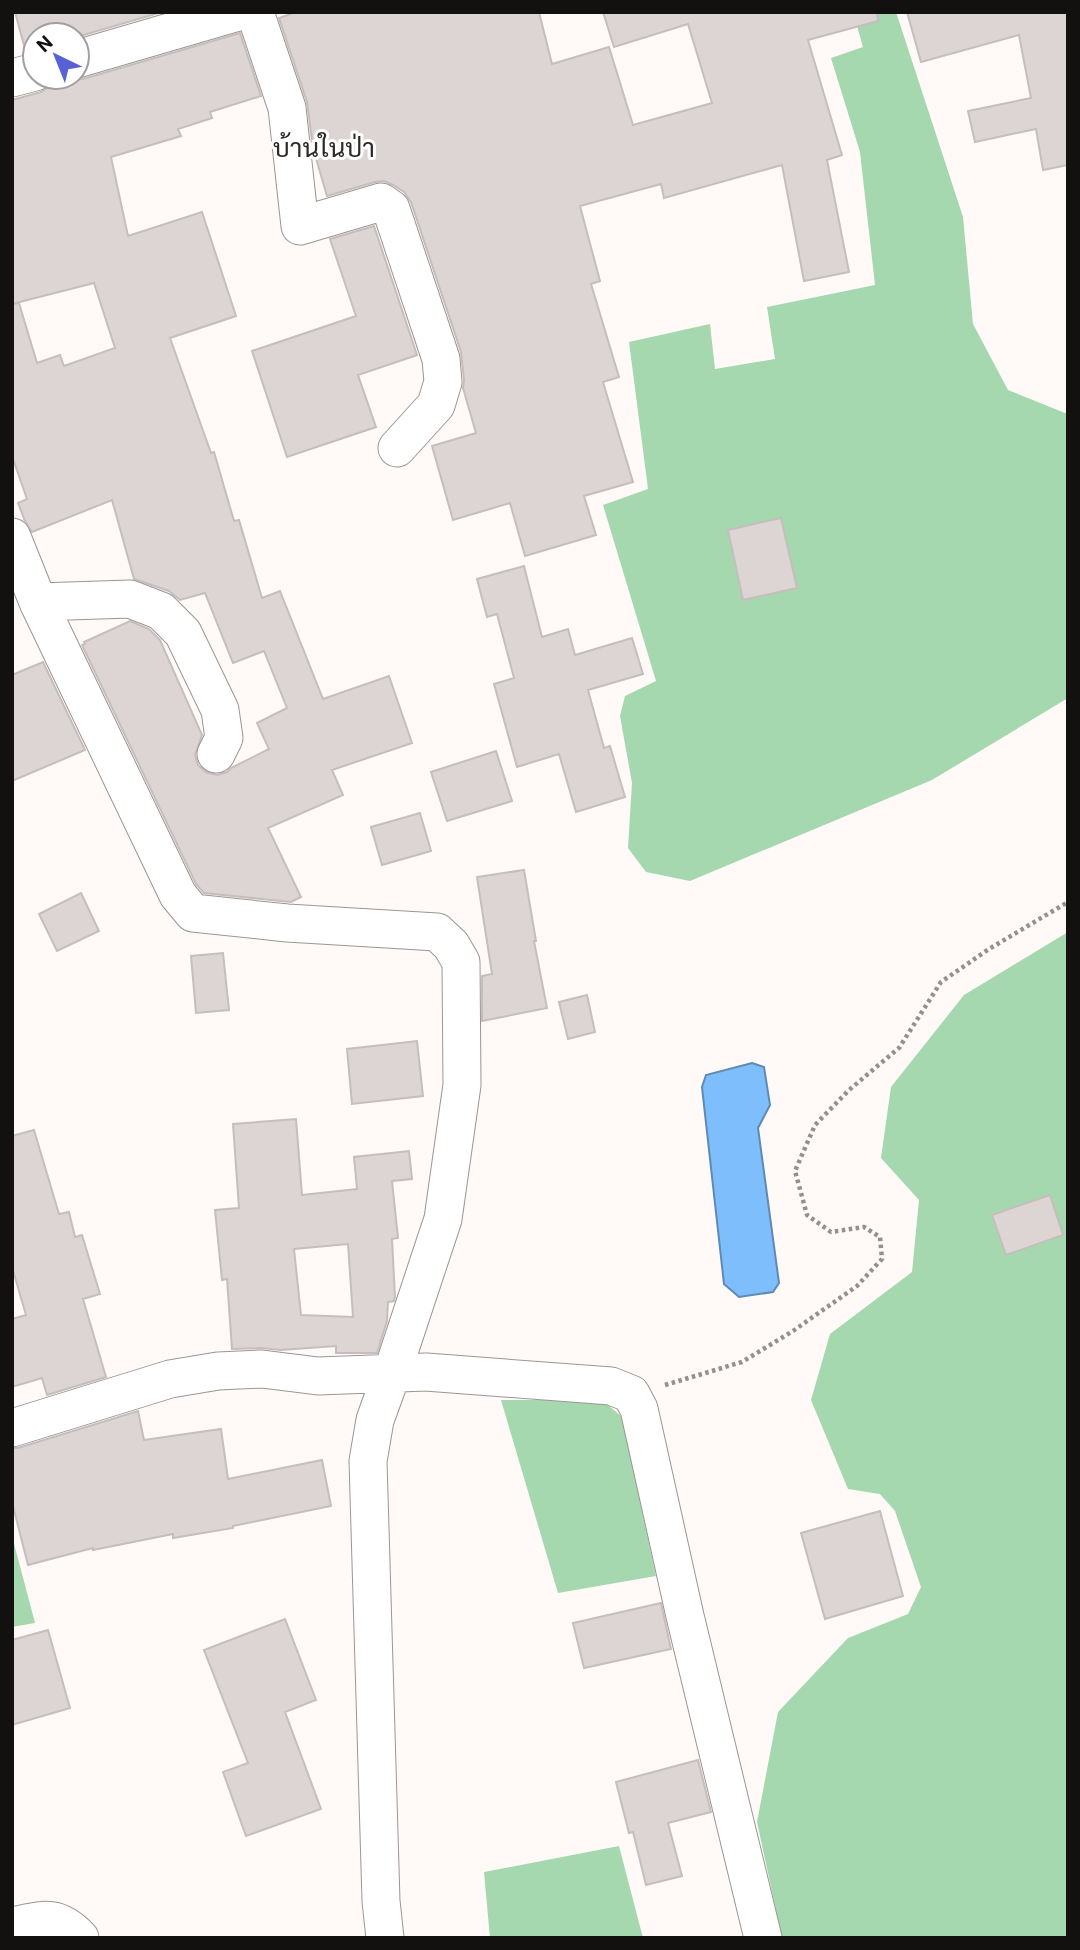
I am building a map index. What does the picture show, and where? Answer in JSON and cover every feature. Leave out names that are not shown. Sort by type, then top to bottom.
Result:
[{"type":"street","points":[[91,55],[238,12]]},
{"type":"street","points":[[255,12],[288,108],[300,226],[381,202],[391,209],[437,346],[443,382],[436,405],[397,448]]},
{"type":"street","points":[[12,537],[38,601],[178,895],[193,913],[287,923],[437,932],[452,944],[461,962],[462,1085],[443,1219],[374,1420],[368,1461],[381,1888],[385,1938]]},
{"type":"street","points":[[38,601],[130,599],[162,611],[183,633],[220,710],[224,738],[216,754]]},
{"type":"street","points":[[12,1428],[170,1379],[218,1370],[262,1368],[318,1376],[426,1372],[611,1386],[631,1394],[639,1409],[685,1616],[763,1938]]},
{"type":"street","points":[[12,1926],[48,1918],[69,1927],[80,1938]]},
{"type":"path","points":[[631,1394],[742,1362],[793,1331],[857,1286],[882,1259],[880,1237],[864,1227],[831,1232],[807,1215],[795,1171],[814,1125],[849,1090],[899,1048],[941,982],[989,949],[1068,902]]},
{"type":"green space","points":[[853,12],[896,12],[963,217],[973,324],[1008,390],[1068,412],[1068,698],[932,780],[690,881],[646,872],[628,848],[632,783],[620,716],[625,696],[656,681],[603,505],[648,489],[629,342],[710,324],[715,369],[775,359],[767,307],[875,285],[860,152],[831,58],[863,47]]},
{"type":"green space","points":[[1068,932],[1068,1938],[782,1938],[757,1822],[778,1712],[848,1638],[908,1614],[921,1587],[895,1511],[880,1494],[848,1489],[811,1400],[830,1334],[912,1272],[919,1200],[881,1158],[891,1087],[964,995]]},
{"type":"green space","points":[[501,1400],[602,1400],[622,1417],[656,1576],[558,1593]]},
{"type":"green space","points":[[12,1536],[35,1623],[12,1627]]},
{"type":"green space","points":[[619,1846],[643,1938],[490,1938],[484,1872]]},
{"type":"water","points":[[752,1063],[764,1067],[770,1105],[758,1128],[779,1283],[773,1292],[739,1297],[724,1284],[702,1087],[706,1075]]},
{"type":"building","points":[[15,12],[162,12],[91,33],[91,21],[21,21],[21,34]]},
{"type":"building","points":[[296,12],[539,12],[552,64],[609,47],[633,125],[712,103],[688,24],[614,47],[603,12],[877,12],[878,21],[808,40],[842,155],[827,160],[849,272],[804,281],[782,165],[664,198],[661,184],[580,206],[600,281],[591,284],[619,377],[603,382],[633,482],[584,496],[596,535],[525,556],[510,503],[453,520],[432,446],[476,433],[463,388],[461,352],[411,202],[404,192],[384,181],[327,196],[313,148],[307,102],[279,18]]},
{"type":"building","points":[[907,12],[1068,12],[1068,165],[1043,170],[1036,129],[975,142],[968,111],[1031,98],[1019,35],[921,62]]},
{"type":"building","points":[[240,33],[261,96],[210,112],[212,118],[178,129],[181,136],[111,157],[128,236],[202,212],[236,316],[170,338],[211,453],[214,452],[234,521],[239,520],[262,598],[280,591],[323,699],[389,676],[412,743],[332,770],[343,795],[268,828],[301,897],[291,902],[204,893],[196,884],[82,645],[130,621],[149,629],[160,640],[202,735],[195,755],[198,765],[206,772],[217,775],[269,749],[257,723],[287,708],[264,651],[233,663],[205,593],[180,600],[169,591],[134,579],[112,500],[32,532],[18,503],[27,499],[12,456],[12,100],[42,91],[91,91],[91,77]],"holes":[[[94,283],[115,348],[64,366],[60,355],[37,363],[19,303],[12,304]]]},
{"type":"building","points":[[374,226],[417,355],[358,375],[376,427],[287,457],[252,351],[356,316],[330,239]]},
{"type":"building","points":[[781,518],[797,588],[743,600],[728,530]]},
{"type":"building","points":[[524,566],[542,637],[568,629],[575,655],[632,638],[643,674],[588,690],[604,748],[610,746],[625,797],[576,812],[559,754],[517,767],[494,684],[514,678],[497,614],[487,617],[477,579]]},
{"type":"building","points":[[43,662],[85,750],[12,781],[12,675]]},
{"type":"building","points":[[496,751],[512,801],[447,821],[431,772]]},
{"type":"building","points":[[420,813],[431,851],[382,865],[371,827]]},
{"type":"building","points":[[524,870],[547,1008],[482,1021],[482,976],[492,974],[477,877]]},
{"type":"building","points":[[81,893],[99,931],[57,951],[39,914]]},
{"type":"building","points":[[223,953],[229,1010],[196,1013],[191,956]]},
{"type":"building","points":[[587,995],[595,1032],[568,1039],[559,1002]]},
{"type":"building","points":[[417,1041],[423,1096],[352,1104],[347,1049]]},
{"type":"building","points":[[296,1119],[302,1195],[357,1189],[354,1157],[409,1151],[412,1179],[392,1181],[398,1238],[392,1239],[395,1297],[394,1301],[388,1302],[387,1321],[377,1353],[336,1353],[336,1346],[281,1350],[232,1349],[227,1279],[222,1280],[215,1210],[239,1208],[233,1124]],"holes":[[[348,1244],[353,1317],[301,1315],[294,1249]]]},
{"type":"building","points":[[34,1130],[59,1214],[69,1212],[75,1237],[82,1235],[100,1294],[83,1299],[106,1377],[47,1395],[42,1378],[12,1387],[12,1319],[26,1315],[12,1267],[12,1136]]},
{"type":"building","points":[[1050,1195],[1063,1235],[1006,1255],[992,1215]]},
{"type":"building","points":[[138,1411],[144,1440],[221,1429],[228,1479],[322,1460],[331,1506],[233,1528],[173,1538],[173,1534],[93,1548],[28,1565],[12,1502],[12,1448]]},
{"type":"building","points":[[880,1511],[903,1596],[825,1619],[801,1533]]},
{"type":"building","points":[[661,1603],[671,1649],[584,1668],[573,1623]]},
{"type":"building","points":[[285,1619],[316,1700],[285,1712],[321,1809],[246,1836],[223,1772],[248,1763],[204,1650]]},
{"type":"building","points":[[48,1630],[70,1708],[12,1725],[12,1640]]},
{"type":"building","points":[[698,1760],[711,1812],[668,1823],[682,1876],[646,1885],[633,1832],[629,1833],[616,1782]]},
{"type":"district","name":"บ้านในป่า","points":[[324,148]]}]
